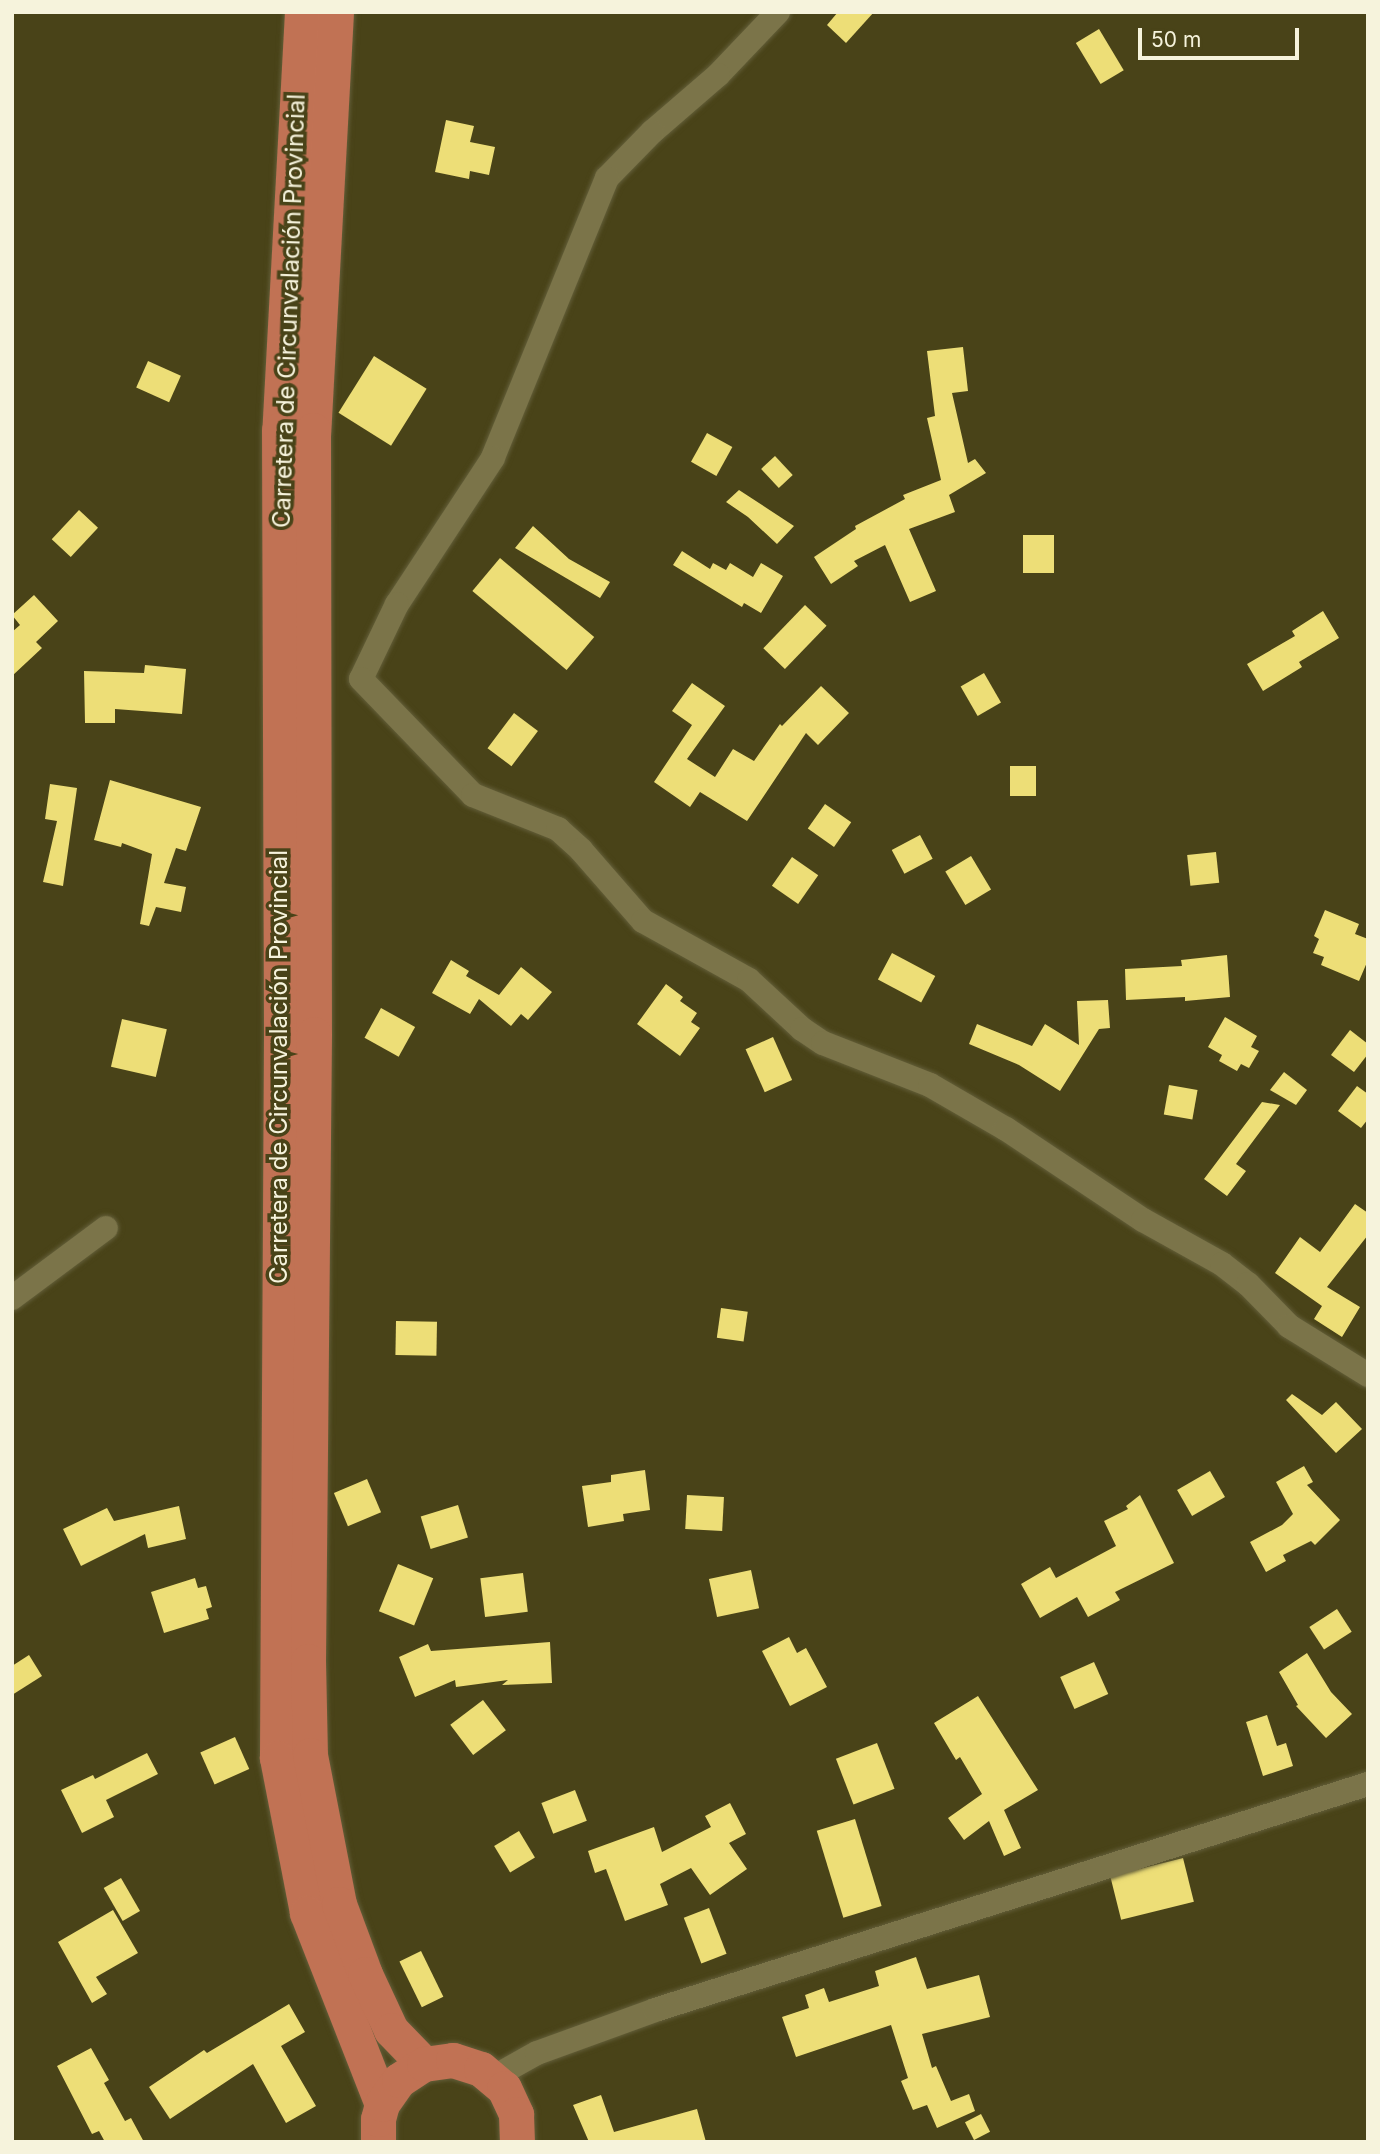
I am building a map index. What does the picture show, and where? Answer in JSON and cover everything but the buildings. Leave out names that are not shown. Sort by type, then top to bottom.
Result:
[{"type":"highway","name":"Carretera de Circunvalación Provincial","points":[[302,12],[279,430],[281,1035],[277,1758],[307,1913],[375,2130]]},
{"type":"highway","name":"Carretera de Circunvalación Provincial","points":[[336,12],[313,430],[314,1048],[308,1661],[310,1755],[339,1903],[365,1974],[391,2030],[424,2064]]},
{"type":"highway","points":[[375,2130],[399,2080],[424,2064],[453,2060],[468,2063],[494,2077],[512,2100],[516,2114],[517,2142]]},
{"type":"street","points":[[778,12],[718,75],[652,132],[607,178],[493,458],[397,604],[361,679],[473,795],[558,829],[581,850],[643,921],[749,980],[802,1029],[823,1043],[930,1085],[1006,1129],[1143,1220],[1222,1264],[1242,1278],[1289,1325],[1368,1375]]},
{"type":"street","points":[[12,1298],[106,1228]]},
{"type":"street","points":[[494,2077],[537,2053],[655,2010],[1368,1784]]}]
